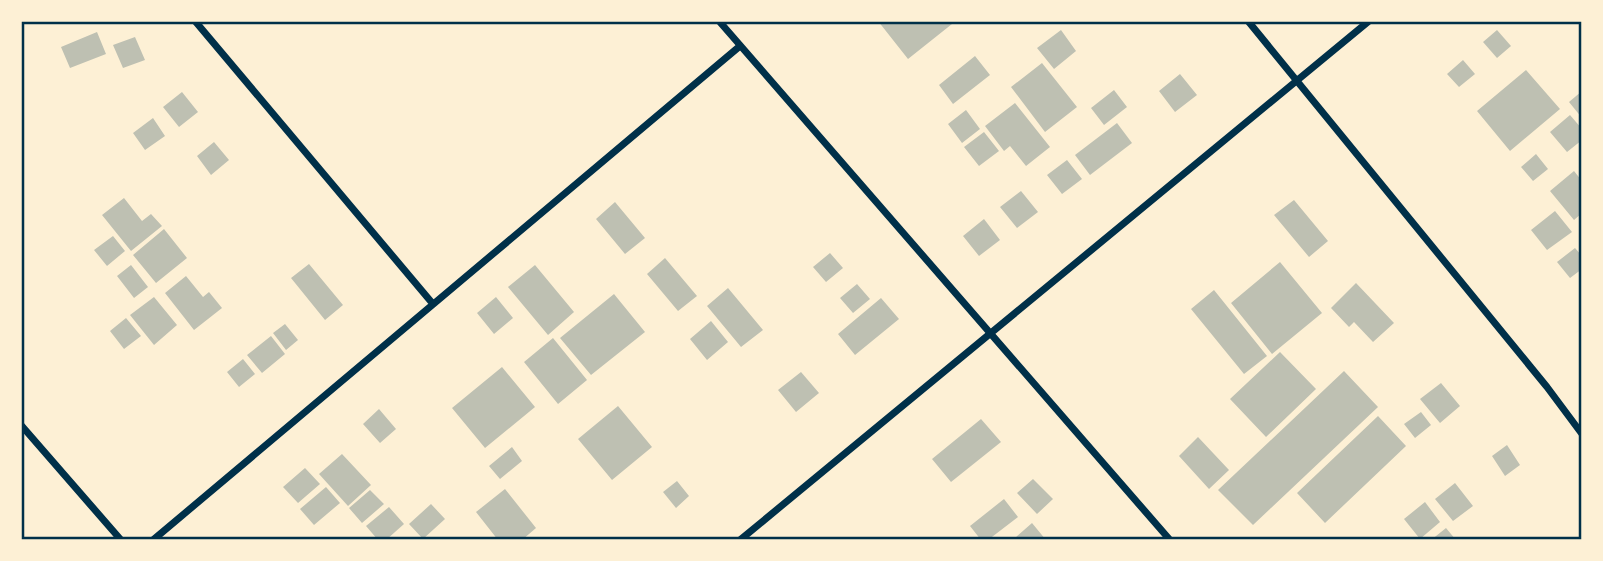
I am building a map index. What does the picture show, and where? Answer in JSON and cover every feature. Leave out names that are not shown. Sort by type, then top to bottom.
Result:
[{"type":"street","points":[[195,21],[433,304]]},
{"type":"street","points":[[719,21],[1170,540]]},
{"type":"street","points":[[1248,21],[1582,434]]},
{"type":"street","points":[[740,540],[1369,21]]},
{"type":"street","points":[[153,540],[740,46]]},
{"type":"street","points":[[21,425],[121,540]]},
{"type":"building","points":[[878,21],[950,21],[952,24],[908,59]]},
{"type":"building","points":[[1061,30],[1076,51],[1054,69],[1037,48]]},
{"type":"building","points":[[1497,30],[1511,46],[1497,58],[1483,42]]},
{"type":"building","points":[[97,32],[106,54],[70,68],[61,47]]},
{"type":"building","points":[[135,37],[145,60],[123,68],[113,45]]},
{"type":"building","points":[[975,56],[990,75],[953,104],[939,85]]},
{"type":"building","points":[[1463,60],[1475,74],[1459,87],[1447,74]]},
{"type":"building","points":[[1042,63],[1077,107],[1045,132],[1011,87]]},
{"type":"building","points":[[1526,70],[1560,109],[1510,151],[1477,111]]},
{"type":"building","points":[[1180,74],[1197,95],[1175,112],[1159,91]]},
{"type":"building","points":[[1114,90],[1127,107],[1104,125],[1091,108]]},
{"type":"building","points":[[1582,91],[1582,118],[1569,102]]},
{"type":"building","points":[[182,92],[198,112],[179,127],[163,107]]},
{"type":"building","points":[[1015,103],[1050,147],[1026,166],[1010,146],[1004,151],[985,126]]},
{"type":"building","points":[[966,110],[980,129],[962,143],[948,124]]},
{"type":"building","points":[[1570,115],[1582,129],[1582,140],[1567,152],[1550,132]]},
{"type":"building","points":[[153,118],[165,136],[145,150],[133,133]]},
{"type":"building","points":[[1117,123],[1132,143],[1090,175],[1075,155]]},
{"type":"building","points":[[984,132],[999,151],[979,166],[964,147]]},
{"type":"building","points":[[214,142],[229,160],[211,175],[197,156]]},
{"type":"building","points":[[1536,154],[1548,169],[1533,181],[1521,167]]},
{"type":"building","points":[[1067,160],[1082,179],[1062,194],[1047,175]]},
{"type":"building","points":[[1574,171],[1582,181],[1582,213],[1574,220],[1550,191]]},
{"type":"building","points":[[1021,191],[1038,212],[1017,228],[1000,207]]},
{"type":"building","points":[[124,198],[142,221],[151,214],[162,226],[131,251],[102,215]]},
{"type":"building","points":[[1294,200],[1328,241],[1309,257],[1274,215]]},
{"type":"building","points":[[615,202],[645,238],[625,254],[596,219]]},
{"type":"building","points":[[1555,211],[1572,232],[1547,250],[1531,230]]},
{"type":"building","points":[[984,219],[1000,240],[979,256],[963,236]]},
{"type":"building","points":[[164,229],[187,258],[156,283],[133,255]]},
{"type":"building","points":[[113,236],[125,251],[107,266],[94,250]]},
{"type":"building","points":[[1575,248],[1582,256],[1582,269],[1570,278],[1557,262]]},
{"type":"building","points":[[830,253],[843,268],[826,282],[813,267]]},
{"type":"building","points":[[665,258],[697,296],[678,311],[647,274]]},
{"type":"building","points":[[1280,262],[1322,313],[1272,354],[1231,303]]},
{"type":"building","points":[[309,264],[343,305],[325,320],[291,278]]},
{"type":"building","points":[[131,265],[148,287],[134,298],[117,276]]},
{"type":"building","points":[[535,265],[574,312],[548,335],[508,287]]},
{"type":"building","points":[[186,276],[203,297],[209,292],[222,308],[194,330],[165,293]]},
{"type":"building","points":[[1356,283],[1394,323],[1373,342],[1354,322],[1349,327],[1331,308]]},
{"type":"building","points":[[857,284],[870,299],[853,313],[840,298]]},
{"type":"building","points":[[728,288],[763,330],[741,347],[707,306]]},
{"type":"building","points":[[1214,290],[1267,356],[1244,374],[1191,309]]},
{"type":"building","points":[[614,294],[645,332],[591,375],[560,338]]},
{"type":"building","points":[[154,297],[177,325],[154,345],[130,315]]},
{"type":"building","points":[[496,297],[513,318],[494,334],[477,313]]},
{"type":"building","points":[[881,298],[899,319],[855,355],[838,334]]},
{"type":"building","points":[[126,318],[141,336],[124,349],[110,331]]},
{"type":"building","points":[[711,321],[728,342],[707,360],[690,339]]},
{"type":"building","points":[[285,324],[298,340],[286,350],[273,333]]},
{"type":"building","points":[[271,336],[285,354],[262,373],[247,355]]},
{"type":"building","points":[[553,338],[587,380],[558,404],[524,362]]},
{"type":"building","points":[[1280,352],[1316,389],[1266,437],[1230,399]]},
{"type":"building","points":[[243,359],[255,374],[239,387],[227,372]]},
{"type":"building","points":[[502,367],[535,407],[485,448],[452,408]]},
{"type":"building","points":[[1344,371],[1378,407],[1253,525],[1218,490]]},
{"type":"building","points":[[801,372],[819,393],[796,412],[778,390]]},
{"type":"building","points":[[1441,383],[1460,406],[1440,423],[1420,399]]},
{"type":"building","points":[[618,406],[652,447],[612,480],[578,439]]},
{"type":"building","points":[[379,409],[396,429],[380,443],[363,424]]},
{"type":"building","points":[[1421,412],[1431,425],[1415,438],[1404,424]]},
{"type":"building","points":[[1378,416],[1406,446],[1325,523],[1297,493]]},
{"type":"building","points":[[981,419],[1001,442],[951,482],[932,459]]},
{"type":"building","points":[[1198,437],[1229,470],[1209,489],[1179,456]]},
{"type":"building","points":[[1507,445],[1520,465],[1505,476],[1492,456]]},
{"type":"building","points":[[512,447],[522,461],[500,479],[489,466]]},
{"type":"building","points":[[342,454],[371,485],[348,506],[319,474]]},
{"type":"building","points":[[305,468],[320,484],[298,503],[283,487]]},
{"type":"building","points":[[1033,479],[1053,499],[1037,514],[1017,493]]},
{"type":"building","points":[[677,481],[689,496],[676,508],[663,492]]},
{"type":"building","points":[[1455,483],[1473,506],[1453,521],[1435,499]]},
{"type":"building","points":[[326,487],[340,503],[314,525],[300,509]]},
{"type":"building","points":[[505,489],[536,528],[522,540],[498,540],[476,512]]},
{"type":"building","points":[[370,490],[384,504],[362,523],[349,508]]},
{"type":"building","points":[[1004,499],[1018,517],[988,540],[981,540],[970,526]]},
{"type":"building","points":[[1425,502],[1440,522],[1420,539],[1404,519]]},
{"type":"building","points":[[431,504],[445,519],[423,539],[409,524]]},
{"type":"building","points":[[389,507],[404,524],[386,540],[378,540],[366,526]]},
{"type":"building","points":[[1032,523],[1046,540],[1015,538]]},
{"type":"building","points":[[1446,528],[1456,540],[1431,540]]}]
